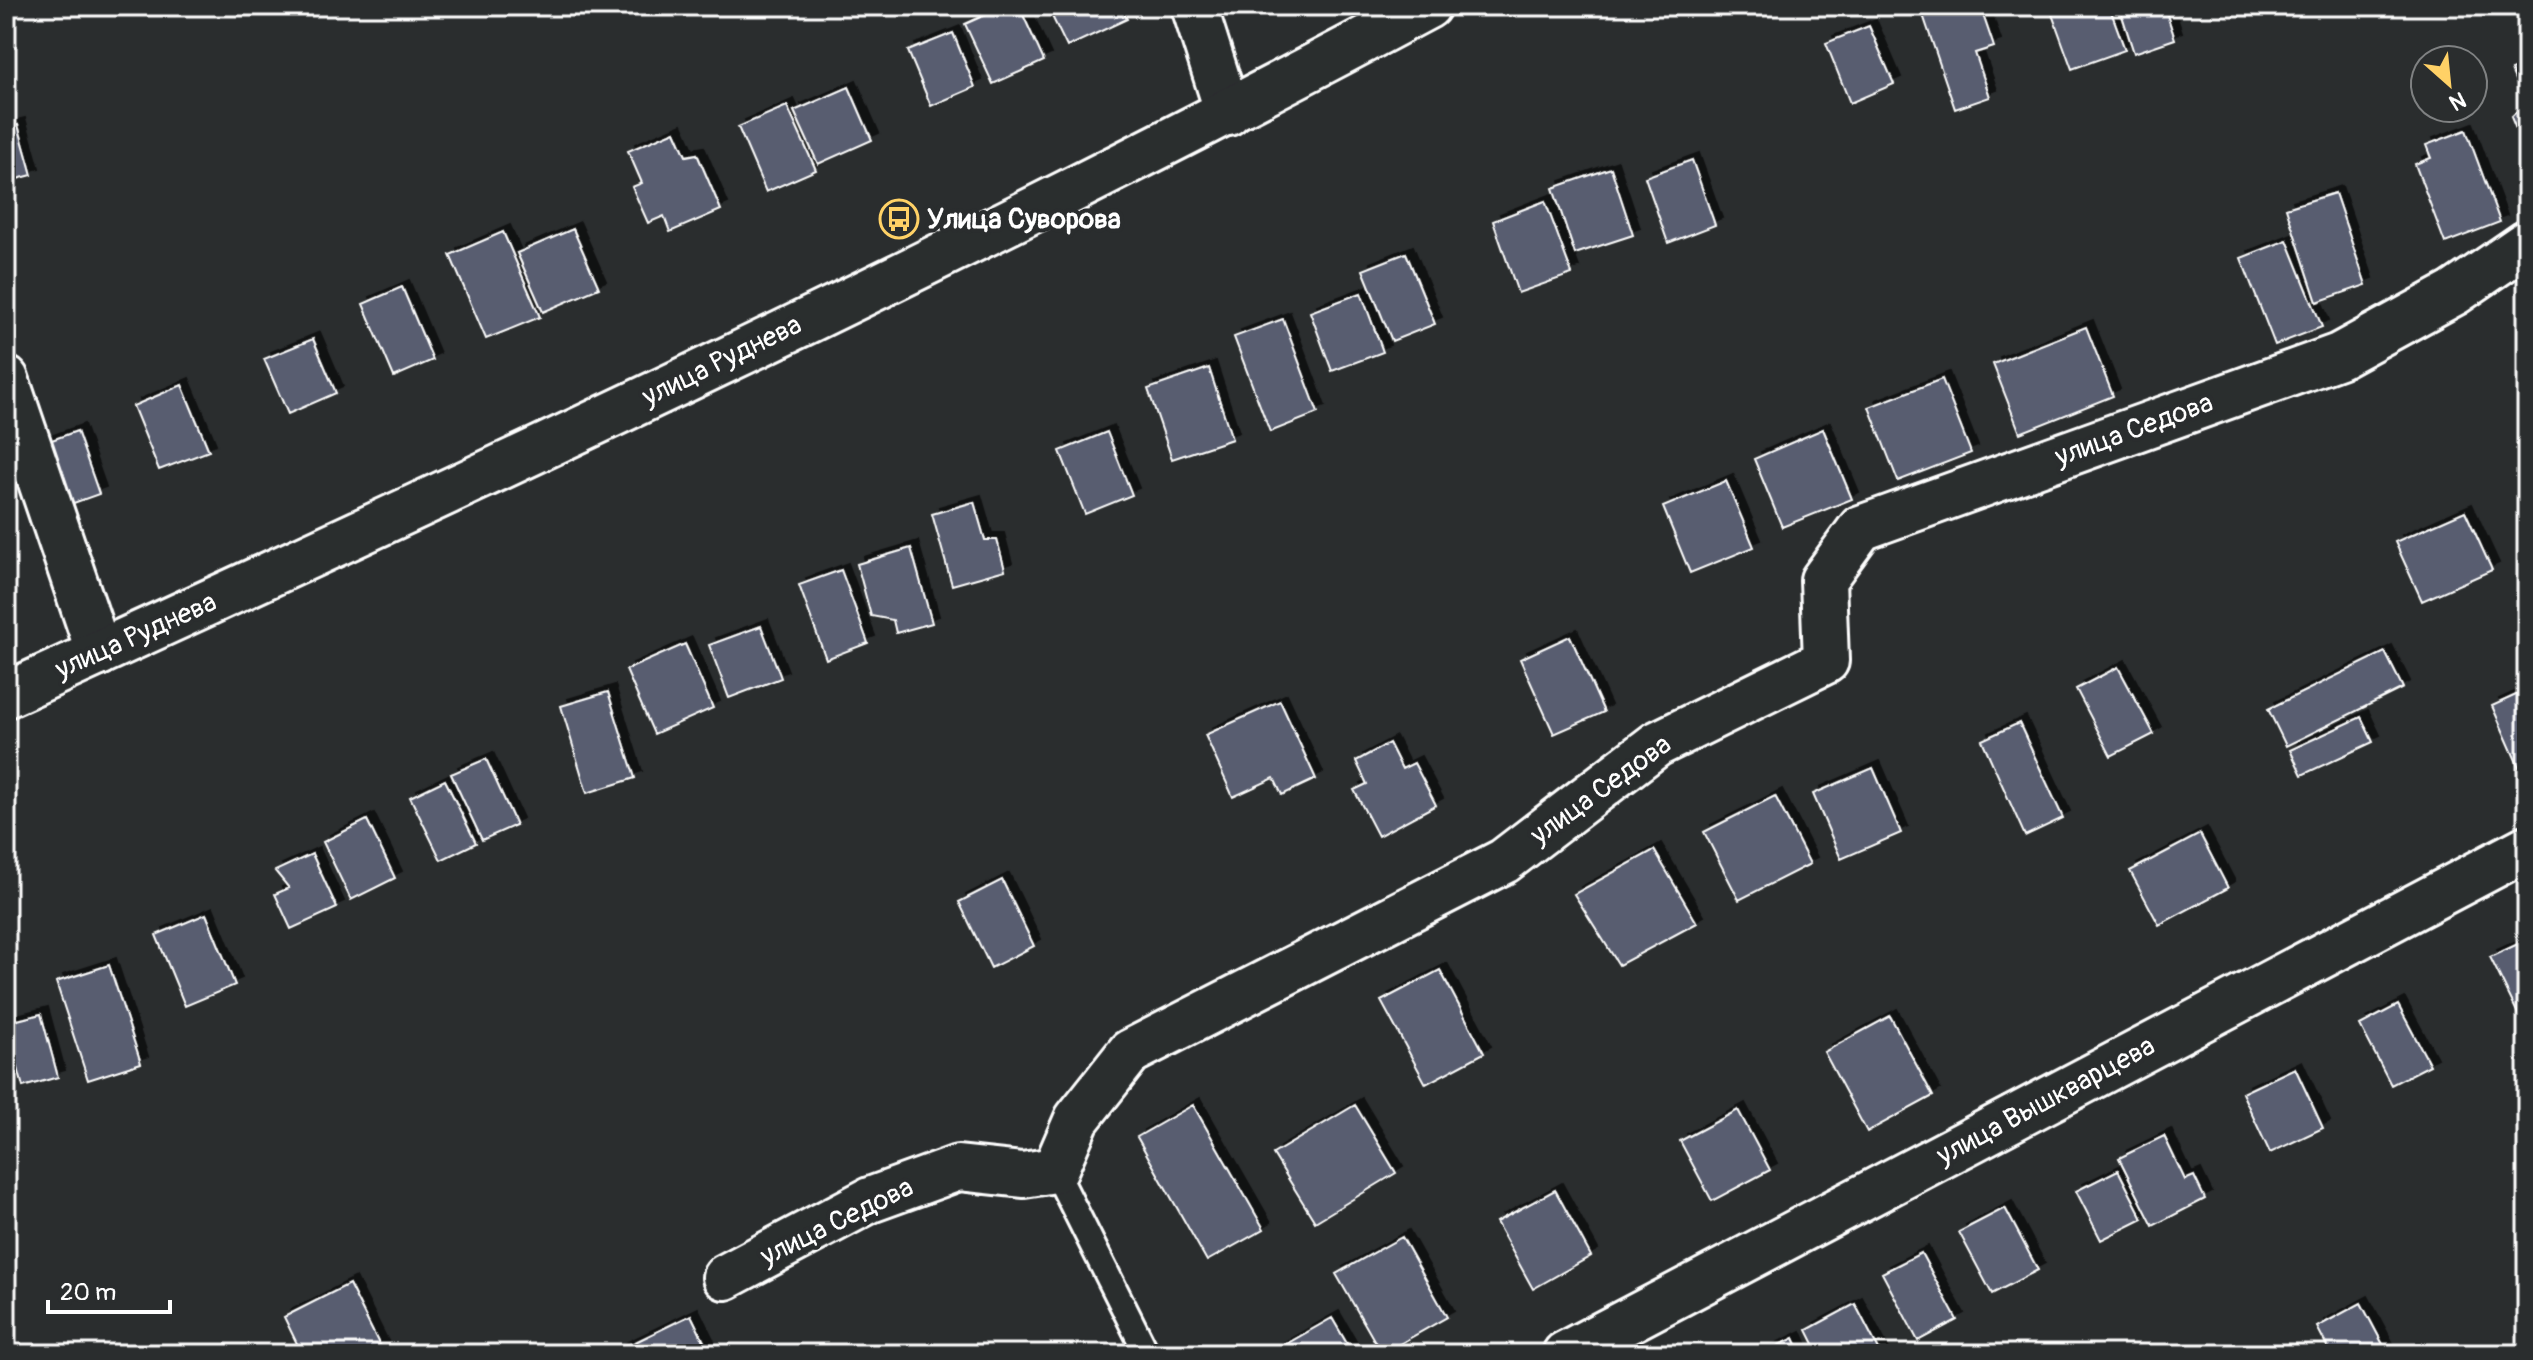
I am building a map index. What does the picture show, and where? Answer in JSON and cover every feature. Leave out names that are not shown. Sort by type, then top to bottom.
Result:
[{"type":"street","points":[[1194,6],[1228,113]]},
{"type":"street","name":"улица Руднева","points":[[6,695],[472,483],[1228,113],[1428,6]]},
{"type":"street","name":"улица Седова","points":[[725,1277],[870,1200],[958,1168],[1023,1175],[1055,1170],[1077,1119],[1130,1052],[1504,861],[1657,744],[1826,661],[1823,580],[1861,528],[2339,356],[2454,293],[2527,243]]},
{"type":"street","points":[[6,379],[99,653]]},
{"type":"street","name":"улица Вышкварцева","points":[[1565,1354],[2527,848]]},
{"type":"lane","points":[[1055,1170],[1147,1354]]},
{"type":"building","points":[[1005,6],[1019,6],[1044,61],[993,84],[965,24]]},
{"type":"building","points":[[1047,6],[1120,6],[1127,19],[1067,47]]},
{"type":"building","points":[[1920,6],[1980,6],[1994,47],[1975,53],[1990,97],[1955,109]]},
{"type":"building","points":[[2049,6],[2109,6],[2125,50],[2072,69]]},
{"type":"building","points":[[2119,6],[2164,6],[2175,39],[2134,53]]},
{"type":"building","points":[[1869,26],[1894,84],[1850,103],[1826,43]]},
{"type":"building","points":[[953,33],[975,87],[931,106],[908,51]]},
{"type":"building","points":[[2527,64],[2527,156],[2511,117],[2525,104],[2511,70]]},
{"type":"building","points":[[849,87],[872,140],[818,164],[794,111]]},
{"type":"building","points":[[787,106],[816,170],[766,192],[738,127]]},
{"type":"building","points":[[18,125],[32,175],[6,182],[6,128]]},
{"type":"building","points":[[2466,130],[2500,222],[2445,243],[2415,164],[2431,158],[2426,145]]},
{"type":"building","points":[[675,131],[686,156],[697,154],[721,210],[670,232],[664,216],[648,223],[632,187],[642,183],[628,151]]},
{"type":"building","points":[[1692,160],[1715,225],[1668,243],[1645,177]]},
{"type":"building","points":[[1611,168],[1633,235],[1575,254],[1553,188]]},
{"type":"building","points":[[2335,193],[2366,285],[2317,302],[2286,208]]},
{"type":"building","points":[[1545,201],[1572,274],[1518,293],[1493,221]]},
{"type":"building","points":[[573,229],[599,288],[543,312],[517,253]]},
{"type":"building","points":[[503,232],[540,317],[486,339],[450,255]]},
{"type":"building","points":[[2287,240],[2322,327],[2275,345],[2241,258]]},
{"type":"building","points":[[1406,253],[1435,324],[1392,341],[1363,270]]},
{"type":"building","points":[[402,287],[433,360],[394,377],[363,304]]},
{"type":"building","points":[[1361,293],[1383,352],[1332,371],[1310,312]]},
{"type":"building","points":[[1283,319],[1318,413],[1270,432],[1234,337]]},
{"type":"building","points":[[2086,327],[2113,396],[2020,433],[1993,364]]},
{"type":"building","points":[[313,339],[336,393],[288,414],[264,359]]},
{"type":"building","points":[[1209,368],[1232,439],[1172,459],[1148,389]]},
{"type":"building","points":[[1942,379],[1971,453],[1898,481],[1869,407]]},
{"type":"building","points":[[182,385],[209,451],[159,470],[133,406]]},
{"type":"building","points":[[1823,429],[1852,499],[1782,527],[1754,459]]},
{"type":"building","points":[[77,431],[99,494],[68,505],[46,442]]},
{"type":"building","points":[[1107,432],[1132,495],[1085,514],[1060,451]]},
{"type":"building","points":[[1726,481],[1754,547],[1690,573],[1663,507]]},
{"type":"building","points":[[974,502],[985,540],[997,540],[1005,570],[952,585],[932,514]]},
{"type":"building","points":[[2465,511],[2492,570],[2422,601],[2395,542]]},
{"type":"building","points":[[911,548],[932,623],[896,633],[893,620],[871,616],[857,564]]},
{"type":"building","points":[[841,570],[868,643],[826,659],[799,585]]},
{"type":"building","points":[[761,626],[781,678],[729,698],[709,645]]},
{"type":"building","points":[[1570,636],[1604,712],[1554,734],[1520,659]]},
{"type":"building","points":[[685,644],[713,708],[654,734],[626,670]]},
{"type":"building","points":[[2385,652],[2403,688],[2286,746],[2268,709]]},
{"type":"building","points":[[2118,667],[2154,734],[2111,756],[2076,689]]},
{"type":"building","points":[[2527,690],[2527,772],[2522,774],[2492,706]]},
{"type":"building","points":[[608,692],[635,778],[587,793],[561,706]]},
{"type":"building","points":[[1280,701],[1316,779],[1282,795],[1274,778],[1233,797],[1205,735]]},
{"type":"building","points":[[2361,717],[2373,742],[2302,775],[2290,750]]},
{"type":"building","points":[[2019,723],[2063,818],[2025,836],[1982,740]]},
{"type":"building","points":[[1389,743],[1402,769],[1414,763],[1436,805],[1378,836],[1354,790],[1367,784],[1356,761]]},
{"type":"building","points":[[486,759],[516,825],[482,840],[451,774]]},
{"type":"building","points":[[1873,768],[1901,833],[1841,859],[1813,794]]},
{"type":"building","points":[[445,780],[476,843],[441,860],[410,797]]},
{"type":"building","points":[[1775,796],[1810,864],[1739,900],[1704,832]]},
{"type":"building","points":[[367,820],[395,878],[351,900],[323,842]]},
{"type":"building","points":[[2200,834],[2228,888],[2159,925],[2130,871]]},
{"type":"building","points":[[1654,850],[1697,923],[1619,965],[1574,894]]},
{"type":"building","points":[[312,854],[337,908],[291,929],[275,894],[289,888],[275,871]]},
{"type":"building","points":[[1002,880],[1034,946],[991,968],[959,902]]},
{"type":"building","points":[[206,914],[235,985],[185,1006],[156,935]]},
{"type":"building","points":[[2520,943],[2527,956],[2525,1028],[2490,957]]},
{"type":"building","points":[[109,965],[141,1063],[88,1080],[56,982]]},
{"type":"building","points":[[1440,970],[1484,1053],[1426,1084],[1381,1001]]},
{"type":"building","points":[[2398,1005],[2430,1065],[2391,1085],[2360,1025]]},
{"type":"building","points":[[41,1014],[58,1077],[23,1087],[6,1023]]},
{"type":"building","points":[[1890,1016],[1933,1096],[1867,1132],[1824,1052]]},
{"type":"building","points":[[2295,1068],[2323,1128],[2270,1153],[2242,1093]]},
{"type":"building","points":[[1193,1105],[1264,1229],[1207,1261],[1137,1137]]},
{"type":"building","points":[[1355,1105],[1396,1173],[1315,1222],[1273,1154]]},
{"type":"building","points":[[1738,1110],[1770,1170],[1712,1201],[1680,1141]]},
{"type":"building","points":[[2164,1136],[2185,1180],[2194,1176],[2205,1199],[2153,1226],[2119,1158]]},
{"type":"building","points":[[2118,1170],[2143,1219],[2101,1240],[2076,1191]]},
{"type":"building","points":[[1555,1190],[1591,1256],[1533,1289],[1496,1222]]},
{"type":"building","points":[[2005,1208],[2038,1270],[1992,1294],[1959,1232]]},
{"type":"building","points":[[1402,1237],[1447,1317],[1382,1354],[1336,1274]]},
{"type":"building","points":[[1921,1253],[1957,1320],[1918,1341],[1882,1273]]},
{"type":"building","points":[[349,1284],[384,1354],[302,1354],[284,1317]]},
{"type":"building","points":[[2361,1303],[2388,1354],[2331,1354],[2317,1327]]},
{"type":"building","points":[[1855,1304],[1881,1354],[1819,1354],[1807,1330]]},
{"type":"building","points":[[691,1315],[710,1354],[619,1354],[617,1351]]},
{"type":"building","points":[[1332,1318],[1353,1354],[1269,1354]]},
{"type":"building","points":[[1794,1338],[1801,1354],[1761,1354]]},
{"type":"place","name":"Улица Суворова","points":[[899,219]]}]
